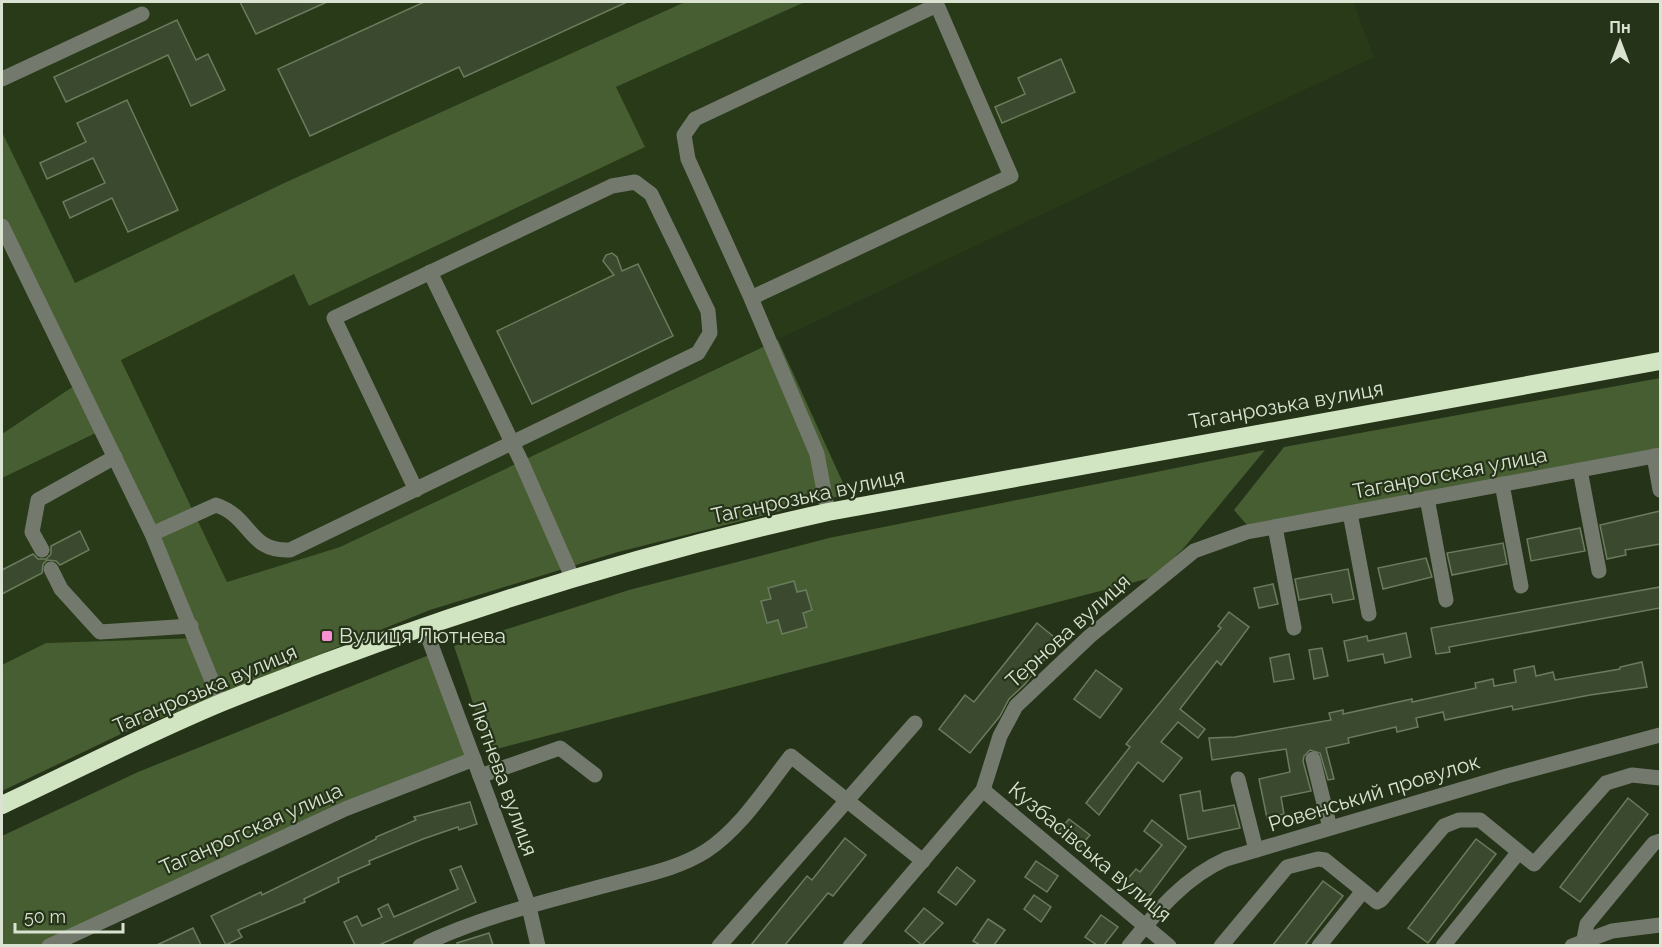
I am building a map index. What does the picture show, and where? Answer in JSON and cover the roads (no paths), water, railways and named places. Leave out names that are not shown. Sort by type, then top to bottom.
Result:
[{"type":"highway","name":"Таганрозька вулиця","points":[[2,805],[221,703],[424,626],[707,540],[828,512],[1660,361]]},
{"type":"street","points":[[751,298],[1011,176],[937,5],[695,118],[684,135],[688,159],[751,298],[817,454],[828,512]]},
{"type":"street","points":[[2,79],[142,14]]},
{"type":"street","points":[[152,534],[216,505],[231,510],[256,540],[273,551],[290,550],[698,353],[710,333],[708,311],[651,194],[635,182],[612,186],[334,318],[416,489]]},
{"type":"street","points":[[2,226],[9,255],[115,457],[152,534],[221,703]]},
{"type":"street","points":[[430,272],[512,443],[573,579]]},
{"type":"street","points":[[1657,455],[1660,490]]},
{"type":"street","name":"Таганрогская улица","points":[[1247,532],[1657,455]]},
{"type":"street","points":[[42,550],[32,532],[38,500],[115,457]]},
{"type":"street","points":[[1580,470],[1599,571]]},
{"type":"street","points":[[1502,484],[1521,586]]},
{"type":"street","points":[[1427,498],[1446,600]]},
{"type":"street","points":[[1350,513],[1369,614]]},
{"type":"street","points":[[1275,527],[1294,628]]},
{"type":"street","name":"Тернова вулиця","points":[[850,945],[983,790],[1000,736],[1016,706],[1047,675],[1194,551],[1247,532]]},
{"type":"street","points":[[51,569],[61,589],[99,633],[191,626]]},
{"type":"street","name":"Лютнева вулиця","points":[[424,626],[529,907],[538,945]]},
{"type":"street","points":[[719,945],[915,723]]},
{"type":"street","name":"Ровенський провулок","points":[[1130,945],[1197,874],[1226,859],[1506,776],[1660,735]]},
{"type":"street","points":[[480,776],[560,748],[595,775]]},
{"type":"street","points":[[420,945],[442,935],[529,907],[677,866],[705,852],[729,833],[791,756],[923,861]]},
{"type":"street","name":"Таганрогская улица","points":[[49,945],[345,809],[474,759]]},
{"type":"street","points":[[1314,759],[1330,828]]},
{"type":"street","points":[[1221,945],[1287,867],[1318,859],[1325,860],[1373,900],[1382,900],[1444,826],[1459,820],[1480,820],[1530,863],[1539,862],[1612,779],[1632,775],[1660,778]]},
{"type":"street","points":[[1238,778],[1256,850]]},
{"type":"street","name":"Кузбасівська вулиця","points":[[983,790],[1169,945]]},
{"type":"street","points":[[1578,942],[1587,924],[1654,843],[1660,841]]},
{"type":"street","points":[[1443,945],[1518,853]]},
{"type":"street","points":[[1319,945],[1363,891]]},
{"type":"street","points":[[1578,942],[1612,931],[1660,925]]},
{"type":"place","name":"Вулиця Лютнева","points":[[327,636]]}]
